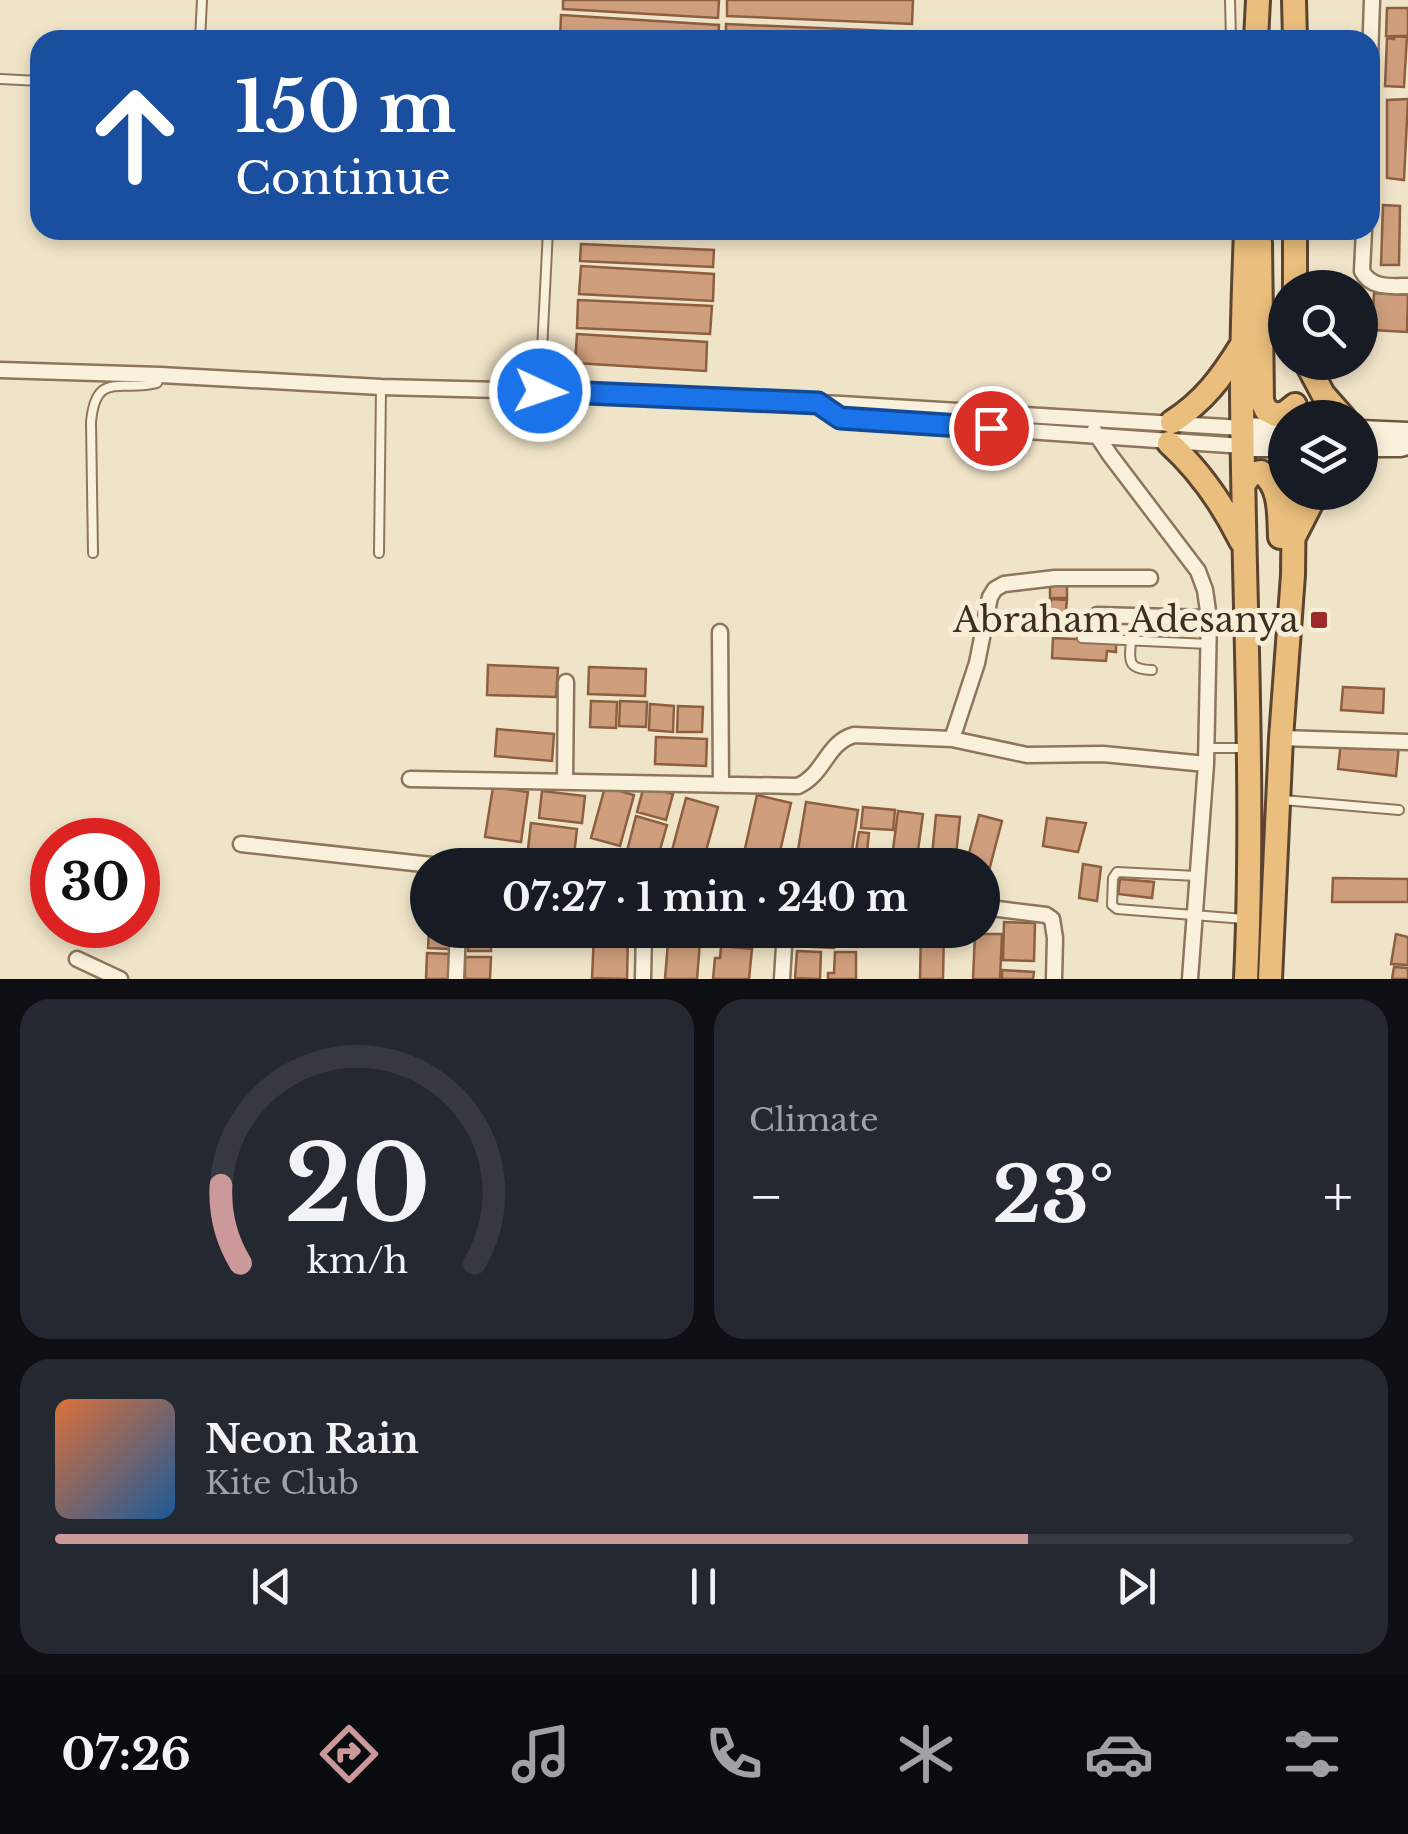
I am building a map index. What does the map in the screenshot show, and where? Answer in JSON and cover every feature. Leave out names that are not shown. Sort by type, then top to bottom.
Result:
[{"type":"highway","points":[[1256,30],[1258,0]]},
{"type":"highway","points":[[1294,0],[1295,30]]},
{"type":"highway","points":[[1246,240],[1242,343],[1248,748],[1246,979]]},
{"type":"highway","points":[[1258,240],[1262,401],[1268,411]]},
{"type":"highway","points":[[1294,240],[1295,270]]},
{"type":"highway","points":[[1242,343],[1213,387],[1170,432],[1209,485],[1245,548]]},
{"type":"highway","points":[[1244,484],[1251,474],[1261,472],[1275,488],[1281,540],[1279,665],[1285,689]]},
{"type":"highway","points":[[1270,979],[1294,510]]},
{"type":"highway","points":[[1293,538],[1308,510]]},
{"type":"main road","points":[[1378,432],[1408,434]]},
{"type":"main road","points":[[1243,437],[1268,433]]},
{"type":"main road","points":[[1243,437],[1268,442]]},
{"type":"main road","points":[[1378,446],[1408,444]]},
{"type":"street","points":[[1371,30],[1372,0]]},
{"type":"street","points":[[1364,240],[1364,276],[1374,284],[1408,286]]},
{"type":"street","points":[[0,370],[818,403],[840,418],[1094,426],[1243,437]]},
{"type":"street","points":[[1094,426],[1198,571],[1205,590],[1209,618],[1206,756],[1190,979]]},
{"type":"street","points":[[952,739],[977,663],[995,588],[1056,578],[1150,578]]},
{"type":"street","points":[[1098,616],[1209,618]]},
{"type":"street","points":[[720,632],[721,783]]},
{"type":"street","points":[[565,782],[566,682]]},
{"type":"street","points":[[410,779],[798,786],[811,780],[838,741],[854,735],[952,739],[1027,755],[1206,756]]},
{"type":"street","points":[[1282,738],[1408,742]]},
{"type":"street","points":[[241,844],[410,863]]},
{"type":"street","points":[[1000,909],[1052,919],[1056,938],[1054,979]]},
{"type":"street","points":[[456,978],[457,948]]},
{"type":"street","points":[[643,979],[644,948]]},
{"type":"street","points":[[782,979],[784,948]]},
{"type":"street","points":[[78,958],[120,979]]},
{"type":"lane","points":[[200,30],[202,0]]},
{"type":"lane","points":[[1230,0],[1231,30]]},
{"type":"lane","points":[[0,79],[30,80]]},
{"type":"lane","points":[[540,391],[548,240]]},
{"type":"lane","points":[[93,553],[93,407],[98,394],[112,384],[149,385],[157,382],[160,375]]},
{"type":"lane","points":[[378,553],[381,388]]},
{"type":"lane","points":[[1082,638],[1208,644]]},
{"type":"lane","points":[[1131,641],[1132,665],[1138,670],[1152,670]]},
{"type":"lane","points":[[1206,756],[1248,748]]},
{"type":"lane","points":[[1278,800],[1399,810]]},
{"type":"lane","points":[[1197,876],[1117,872],[1112,905],[1116,909],[1249,919]]},
{"type":"building","points":[[563,0],[719,0],[718,18],[563,9]]},
{"type":"building","points":[[727,0],[913,0],[912,24],[727,16]]},
{"type":"building","points":[[1387,8],[1408,8],[1408,37],[1386,36]]},
{"type":"building","points":[[561,15],[719,25],[719,30],[560,30]]},
{"type":"building","points":[[726,24],[865,30],[726,30]]},
{"type":"building","points":[[1407,36],[1404,87],[1385,86],[1387,38]]},
{"type":"building","points":[[1408,99],[1404,180],[1387,178],[1387,100]]},
{"type":"building","points":[[1383,205],[1400,206],[1399,265],[1381,265]]},
{"type":"building","points":[[581,244],[714,250],[713,267],[580,261]]},
{"type":"building","points":[[581,266],[714,274],[713,301],[579,294]]},
{"type":"building","points":[[1378,293],[1408,295],[1407,332],[1378,330]]},
{"type":"building","points":[[578,300],[712,306],[710,334],[577,328]]},
{"type":"building","points":[[577,334],[707,342],[706,371],[575,363]]},
{"type":"building","points":[[1050,585],[1067,585],[1067,598],[1050,598]]},
{"type":"building","points":[[1051,599],[1067,600],[1065,619],[1049,618]]},
{"type":"building","points":[[1053,638],[1116,641],[1116,652],[1107,651],[1106,661],[1052,658]]},
{"type":"building","points":[[488,665],[558,668],[556,697],[487,695]]},
{"type":"building","points":[[589,667],[646,669],[645,696],[588,694]]},
{"type":"building","points":[[1343,687],[1384,689],[1383,713],[1341,710]]},
{"type":"building","points":[[591,701],[617,702],[616,728],[590,727]]},
{"type":"building","points":[[620,701],[647,702],[646,727],[619,726]]},
{"type":"building","points":[[650,704],[674,706],[673,732],[649,730]]},
{"type":"building","points":[[678,706],[703,707],[702,732],[677,732]]},
{"type":"building","points":[[497,729],[554,734],[552,761],[495,756]]},
{"type":"building","points":[[656,737],[707,739],[706,766],[655,764]]},
{"type":"building","points":[[1341,742],[1399,745],[1396,776],[1338,769]]},
{"type":"building","points":[[644,786],[673,794],[666,820],[637,812]]},
{"type":"building","points":[[493,787],[528,792],[521,842],[485,837]]},
{"type":"building","points":[[605,787],[634,795],[620,846],[591,838]]},
{"type":"building","points":[[542,791],[585,796],[582,823],[539,818]]},
{"type":"building","points":[[757,795],[791,803],[781,848],[745,848]]},
{"type":"building","points":[[686,798],[718,807],[707,848],[673,848]]},
{"type":"building","points":[[806,802],[858,810],[852,848],[798,848]]},
{"type":"building","points":[[863,807],[895,810],[893,830],[861,828]]},
{"type":"building","points":[[898,811],[923,814],[918,848],[893,848]]},
{"type":"building","points":[[936,815],[960,817],[957,848],[933,848]]},
{"type":"building","points":[[979,815],[1002,821],[995,848],[970,848]]},
{"type":"building","points":[[636,816],[667,825],[661,848],[628,848]]},
{"type":"building","points":[[1047,818],[1086,823],[1078,852],[1043,846]]},
{"type":"building","points":[[531,823],[577,829],[575,848],[528,848]]},
{"type":"building","points":[[859,832],[869,833],[867,848],[856,848]]},
{"type":"building","points":[[1083,864],[1101,867],[1097,901],[1079,898]]},
{"type":"building","points":[[1333,878],[1408,879],[1408,902],[1332,902]]},
{"type":"building","points":[[1120,879],[1154,882],[1152,898],[1118,894]]},
{"type":"building","points":[[1004,922],[1035,923],[1034,961],[1003,960]]},
{"type":"building","points":[[1002,934],[1000,979],[973,979],[974,948],[1000,948]]},
{"type":"building","points":[[1396,934],[1408,937],[1408,965],[1391,964]]},
{"type":"building","points":[[468,948],[491,948],[491,951]]},
{"type":"building","points":[[593,948],[628,948],[627,979],[592,978]]},
{"type":"building","points":[[668,948],[700,948],[697,979],[665,979]]},
{"type":"building","points":[[721,948],[752,949],[749,979],[713,979],[715,958],[720,958]]},
{"type":"building","points":[[921,948],[944,948],[943,979],[920,979]]},
{"type":"building","points":[[797,951],[821,952],[820,979],[795,978]]},
{"type":"building","points":[[835,952],[856,952],[856,979],[828,979],[828,973],[834,973]]},
{"type":"building","points":[[427,953],[450,954],[449,979],[426,979]]},
{"type":"building","points":[[465,957],[491,957],[490,979],[465,979]]},
{"type":"building","points":[[1394,967],[1408,968],[1408,979],[1392,979]]},
{"type":"building","points":[[1002,970],[1034,972],[1033,979],[1002,979]]},
{"type":"place","name":"Abraham Adesanya","points":[[1319,620]]},
{"type":"route","points":[[540,391],[818,403],[840,418],[991,428]]}]
